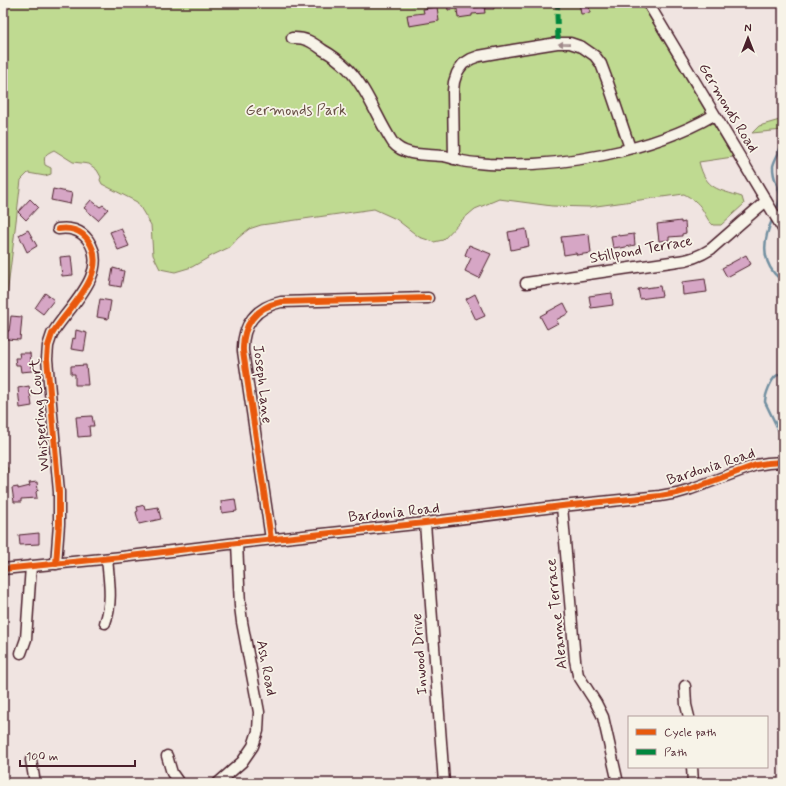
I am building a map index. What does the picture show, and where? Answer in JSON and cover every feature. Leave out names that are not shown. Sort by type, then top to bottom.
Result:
[{"type":"street","name":"Germonds Road","points":[[648,3],[783,229]]},
{"type":"street","points":[[292,38],[306,39],[331,55],[347,68],[359,83],[390,139],[399,149],[411,153],[490,164],[533,164],[575,160],[606,154],[656,140],[697,124],[714,115]]},
{"type":"street","points":[[454,159],[453,91],[457,73],[463,64],[466,61],[479,56],[557,43],[570,43],[578,46],[591,52],[598,59],[608,80],[630,148]]},
{"type":"street","name":"Stillpond Terrace","points":[[526,283],[692,259],[710,250],[766,201]]},
{"type":"street","name":"Whispering Court","points":[[56,564],[59,524],[59,492],[48,366],[48,346],[52,334],[88,284],[93,274],[94,262],[91,246],[86,237],[73,229],[58,229]]},
{"type":"street","name":"Joseph Lane","points":[[271,539],[243,351],[244,335],[251,320],[265,307],[281,302],[428,298]]},
{"type":"street","name":"Bardonia Road","points":[[3,569],[107,559],[562,506],[649,498],[676,494],[751,466],[768,462],[783,462]]},
{"type":"street","name":"Aleanne Terrace","points":[[562,506],[575,660],[578,675],[603,716],[618,783]]},
{"type":"street","name":"Inwood Drive","points":[[424,523],[444,783]]},
{"type":"street","name":"Ash Road","points":[[218,783],[242,762],[253,746],[258,731],[259,712],[240,606],[237,543]]},
{"type":"street","points":[[105,623],[108,616],[110,600],[107,559]]},
{"type":"street","points":[[21,653],[26,638],[31,566]]},
{"type":"street","points":[[685,686],[686,705],[689,716]]},
{"type":"street","points":[[167,756],[172,773],[179,783]]},
{"type":"street","points":[[31,760],[35,783]]},
{"type":"street","points":[[692,768],[693,783]]},
{"type":"green space","name":"Germonds Park","points":[[3,3],[641,3],[733,157],[699,162],[705,178],[714,187],[742,197],[744,204],[721,225],[713,225],[698,204],[684,194],[589,207],[552,206],[499,199],[475,209],[443,240],[434,242],[419,237],[396,219],[374,209],[261,225],[249,229],[230,247],[192,267],[175,272],[160,269],[153,255],[151,225],[137,202],[102,184],[100,180],[101,177],[97,170],[89,164],[73,162],[54,150],[47,154],[44,159],[45,165],[51,168],[51,174],[45,176],[28,173],[21,180],[3,329]]},
{"type":"green space","points":[[783,119],[783,130],[752,133],[759,126]]},
{"type":"green space","points":[[3,467],[8,468],[3,504]]},
{"type":"building","points":[[447,3],[473,3],[471,8],[484,6],[485,13],[472,14],[472,16],[458,18],[457,9],[448,10]]},
{"type":"building","points":[[484,3],[493,3],[494,9],[485,9]]},
{"type":"building","points":[[579,3],[589,3],[590,13],[581,14]]},
{"type":"building","points":[[437,7],[439,21],[409,26],[407,15],[424,13],[423,9]]},
{"type":"building","points":[[53,189],[72,193],[70,204],[51,200]]},
{"type":"building","points":[[30,199],[38,207],[26,220],[18,212]]},
{"type":"building","points":[[91,200],[100,207],[103,205],[108,209],[98,220],[84,208]]},
{"type":"building","points":[[681,221],[681,223],[685,222],[686,233],[682,234],[682,236],[669,237],[669,240],[659,241],[657,224]]},
{"type":"building","points":[[121,228],[129,246],[118,250],[110,232]]},
{"type":"building","points":[[526,229],[529,246],[511,250],[508,232]]},
{"type":"building","points":[[28,230],[37,246],[27,252],[19,235]]},
{"type":"building","points":[[589,234],[591,253],[564,255],[561,237]]},
{"type":"building","points":[[634,234],[635,245],[613,248],[611,236]]},
{"type":"building","points":[[469,245],[491,254],[479,278],[465,271],[471,258],[465,255]]},
{"type":"building","points":[[746,255],[751,264],[727,277],[722,268]]},
{"type":"building","points":[[71,256],[73,275],[62,276],[60,257]]},
{"type":"building","points":[[113,268],[124,271],[121,287],[110,285]]},
{"type":"building","points":[[705,279],[707,292],[683,295],[682,282]]},
{"type":"building","points":[[660,286],[662,296],[640,299],[638,289]]},
{"type":"building","points":[[45,293],[54,300],[43,314],[35,308]]},
{"type":"building","points":[[612,293],[613,305],[591,308],[589,296]]},
{"type":"building","points":[[475,294],[485,316],[476,320],[466,299]]},
{"type":"building","points":[[100,299],[111,301],[108,319],[97,317]]},
{"type":"building","points":[[564,303],[569,313],[556,320],[558,323],[547,329],[540,316]]},
{"type":"building","points":[[11,316],[22,317],[20,340],[6,339],[7,331],[9,331]]},
{"type":"building","points":[[76,330],[87,333],[84,351],[71,349],[73,338],[75,339]]},
{"type":"building","points":[[19,353],[30,353],[32,371],[21,372],[20,365],[16,365],[15,358],[20,358]]},
{"type":"building","points":[[86,365],[88,385],[75,385],[75,374],[71,374],[71,366]]},
{"type":"building","points":[[29,386],[32,406],[20,408],[18,388]]},
{"type":"building","points":[[92,416],[94,426],[89,426],[90,436],[78,437],[76,417]]},
{"type":"building","points":[[37,482],[37,498],[21,499],[21,502],[14,502],[12,488],[18,487],[18,489],[30,486],[29,483]]},
{"type":"building","points":[[235,499],[237,511],[222,513],[221,501]]},
{"type":"building","points":[[144,505],[145,509],[158,507],[161,519],[139,524],[136,512],[138,511],[137,507]]},
{"type":"building","points":[[39,533],[39,544],[20,545],[19,535]]},
{"type":"waterway","points":[[776,211],[780,197],[774,178],[773,166],[783,140]]},
{"type":"waterway","points":[[773,218],[766,238],[765,253],[770,266],[783,282]]},
{"type":"waterway","points":[[783,375],[777,375],[774,378],[765,399],[783,444]]},
{"type":"marked path","points":[[558,3],[558,39]]},
{"type":"cycle path","points":[[56,564],[59,524],[59,492],[47,359],[48,346],[52,334],[86,287],[92,275],[95,263],[94,252],[88,240],[82,234],[66,228],[58,229]]},
{"type":"cycle path","points":[[271,539],[243,351],[243,342],[248,325],[264,308],[281,302],[428,298]]},
{"type":"cycle path","points":[[3,569],[122,557],[660,496],[691,489],[756,465],[783,462]]}]
